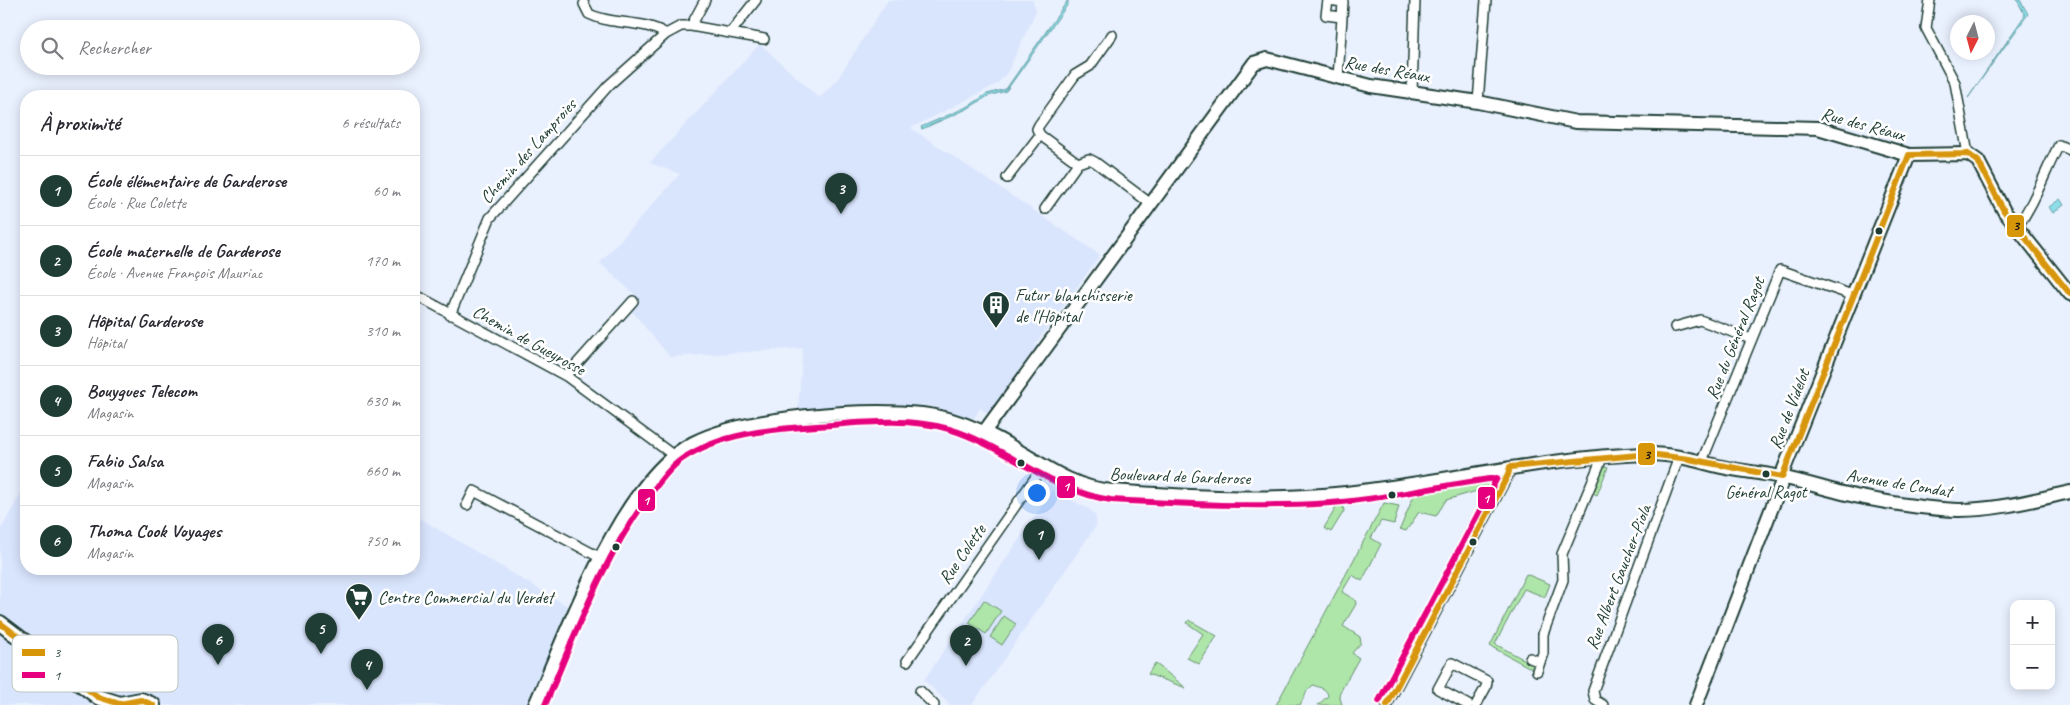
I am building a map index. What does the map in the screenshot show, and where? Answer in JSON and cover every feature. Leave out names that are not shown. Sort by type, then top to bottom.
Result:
[{"type":"main road","points":[[0,623],[16,635]]},
{"type":"main road","points":[[0,632],[12,641]]},
{"type":"main road","points":[[81,692],[98,705]]},
{"type":"main road","points":[[91,692],[98,697],[120,704],[131,704],[141,700],[153,705]]},
{"type":"street","points":[[691,26],[705,0]]},
{"type":"street","points":[[730,33],[756,0]]},
{"type":"street","points":[[1338,78],[1343,2],[1328,0],[1326,15],[1341,17]]},
{"type":"street","points":[[1412,92],[1415,0]]},
{"type":"street","points":[[1478,102],[1486,0]]},
{"type":"street","points":[[1930,0],[1926,28],[1955,83],[1968,154],[1978,161],[2004,211],[2070,294]]},
{"type":"street","points":[[584,4],[589,14],[598,18],[656,27],[666,34]]},
{"type":"street","name":"Chemin des Lamproies","points":[[450,315],[490,218],[609,85],[666,34],[681,26],[691,26],[764,39]]},
{"type":"street","points":[[1078,163],[1040,134],[1037,129],[1074,75],[1090,66],[1112,34]]},
{"type":"street","name":"Rue des Réaux","points":[[984,432],[1254,63],[1268,59],[1371,86],[1478,102],[1576,122],[1818,128],[1909,155],[1968,154]]},
{"type":"street","points":[[1007,178],[1040,134]]},
{"type":"street","points":[[2017,227],[2040,191],[2044,174],[2059,145],[2070,150]]},
{"type":"street","name":"Rue de Videlot","points":[[1696,705],[1852,295],[1909,155]]},
{"type":"street","points":[[1046,209],[1078,163],[1089,159],[1151,204]]},
{"type":"street","name":"Rue du Général Ragot","points":[[1702,461],[1780,270],[1852,295]]},
{"type":"street","name":"Chemin de Gueyrosse","points":[[420,298],[566,376],[673,456]]},
{"type":"street","points":[[566,376],[633,301]]},
{"type":"street","points":[[1675,327],[1700,320],[1751,339]]},
{"type":"street","name":"Boulevard de Garderose","points":[[535,705],[601,558],[628,507],[673,456],[706,437],[736,428],[824,416],[888,413],[926,415],[984,432],[1064,477],[1101,490],[1247,496],[1352,492],[1510,467],[1649,454],[1702,461],[1782,477]]},
{"type":"street","points":[[1530,658],[1538,666],[1543,653],[1542,634],[1564,580],[1562,554],[1602,458]]},
{"type":"street","name":"Rue Albert Gaucher-Piola","points":[[1603,705],[1595,700],[1593,691],[1679,458]]},
{"type":"street","name":"Rue Colette","points":[[907,661],[1044,466]]},
{"type":"street","points":[[1387,705],[1508,475],[1510,467]]},
{"type":"street","name":"Avenue de Condat","points":[[1782,477],[1863,498],[1928,508],[1961,510],[2013,504],[2070,492]]},
{"type":"street","points":[[467,505],[474,491],[601,558]]},
{"type":"street","points":[[1468,705],[1438,689],[1452,663],[1486,681],[1486,688],[1476,705]]},
{"type":"street","points":[[920,692],[934,705]]},
{"type":"shaded area","points":[[888,0],[1033,0],[1036,11],[1008,71],[997,84],[911,128],[1100,255],[1035,345],[1041,349],[989,414],[980,408],[974,418],[940,413],[933,406],[881,404],[798,409],[803,348],[670,357],[626,304],[634,294],[600,263],[680,174],[650,163],[760,44],[819,98],[837,80]]},
{"type":"shaded area","points":[[1052,491],[1089,509],[1096,517],[1096,526],[972,705],[950,705],[924,680]]},
{"type":"shaded area","points":[[20,495],[20,575],[420,575],[420,519],[584,616],[543,705],[0,705],[0,531]]},
{"type":"green space","points":[[1604,466],[1608,467],[1597,495],[1593,493]]},
{"type":"green space","points":[[1498,480],[1494,486],[1446,500],[1436,516],[1419,512],[1406,531],[1400,529],[1415,493]]},
{"type":"green space","points":[[1384,503],[1399,506],[1394,524],[1381,521],[1371,538],[1381,544],[1362,581],[1352,575],[1342,592],[1355,600],[1356,604],[1343,626],[1360,637],[1361,643],[1352,653],[1359,658],[1339,694],[1342,705],[1318,705],[1328,696],[1326,691],[1313,685],[1307,691],[1300,705],[1276,705]]},
{"type":"green space","points":[[1343,505],[1344,511],[1331,532],[1324,528],[1337,506]]},
{"type":"green space","points":[[1526,574],[1550,584],[1545,597],[1524,589],[1495,644],[1525,660],[1532,661],[1536,665],[1534,670],[1490,646]]},
{"type":"green space","points":[[984,600],[1001,611],[986,634],[969,623]]},
{"type":"green space","points":[[1004,616],[1016,624],[1002,645],[990,637]]},
{"type":"green space","points":[[1189,620],[1217,636],[1199,664],[1187,658],[1203,634],[1187,623]]},
{"type":"green space","points":[[1155,663],[1186,688],[1148,674]]},
{"type":"water","points":[[1068,0],[1068,4],[1006,91],[988,96],[967,109],[922,129],[921,127],[969,106],[987,94],[1006,89]]},
{"type":"water","points":[[2017,0],[2020,0],[2028,14],[1968,98],[1995,60],[2025,15]]},
{"type":"water","points":[[2060,199],[2064,205],[2053,213],[2049,207]]},
{"type":"transit line","name":"3","points":[[1968,154],[1978,161],[2004,211],[2070,294]]},
{"type":"transit line","name":"3","points":[[1909,155],[1968,154]]},
{"type":"transit line","name":"3","points":[[1782,477],[1909,155]]},
{"type":"transit line","name":"1","points":[[545,705],[591,597],[617,545],[649,496],[664,476],[677,463],[697,450],[713,443],[747,434],[800,427],[883,422],[916,423],[949,429],[990,446],[1068,488],[1111,500],[1249,505],[1331,503],[1497,478],[1379,701]]},
{"type":"transit line","name":"3","points":[[1510,467],[1649,454],[1689,459],[1782,477]]},
{"type":"transit line","name":"3","points":[[1387,705],[1508,475],[1510,467]]},
{"type":"transit line","name":"3","points":[[0,623],[16,635]]},
{"type":"transit line","name":"3","points":[[91,692],[98,697],[120,704],[141,700],[153,705]]},
{"type":"place","name":"Hôpital Garderose","points":[[841,214]]},
{"type":"place","name":"Futur blanchisserie de l'Hôpital","points":[[996,329]]},
{"type":"place","name":"Général Ragot","points":[[1766,474]]},
{"type":"place","name":"École élémentaire de Garderose","points":[[1039,560]]},
{"type":"place","name":"Centre Commercial du Verdet","points":[[359,621]]},
{"type":"place","name":"Fabio Salsa","points":[[321,654]]},
{"type":"place","name":"Thoma Cook Voyages","points":[[218,665]]},
{"type":"place","name":"École maternelle de Garderose","points":[[966,666]]},
{"type":"place","name":"Bouygues Telecom","points":[[367,690]]}]
